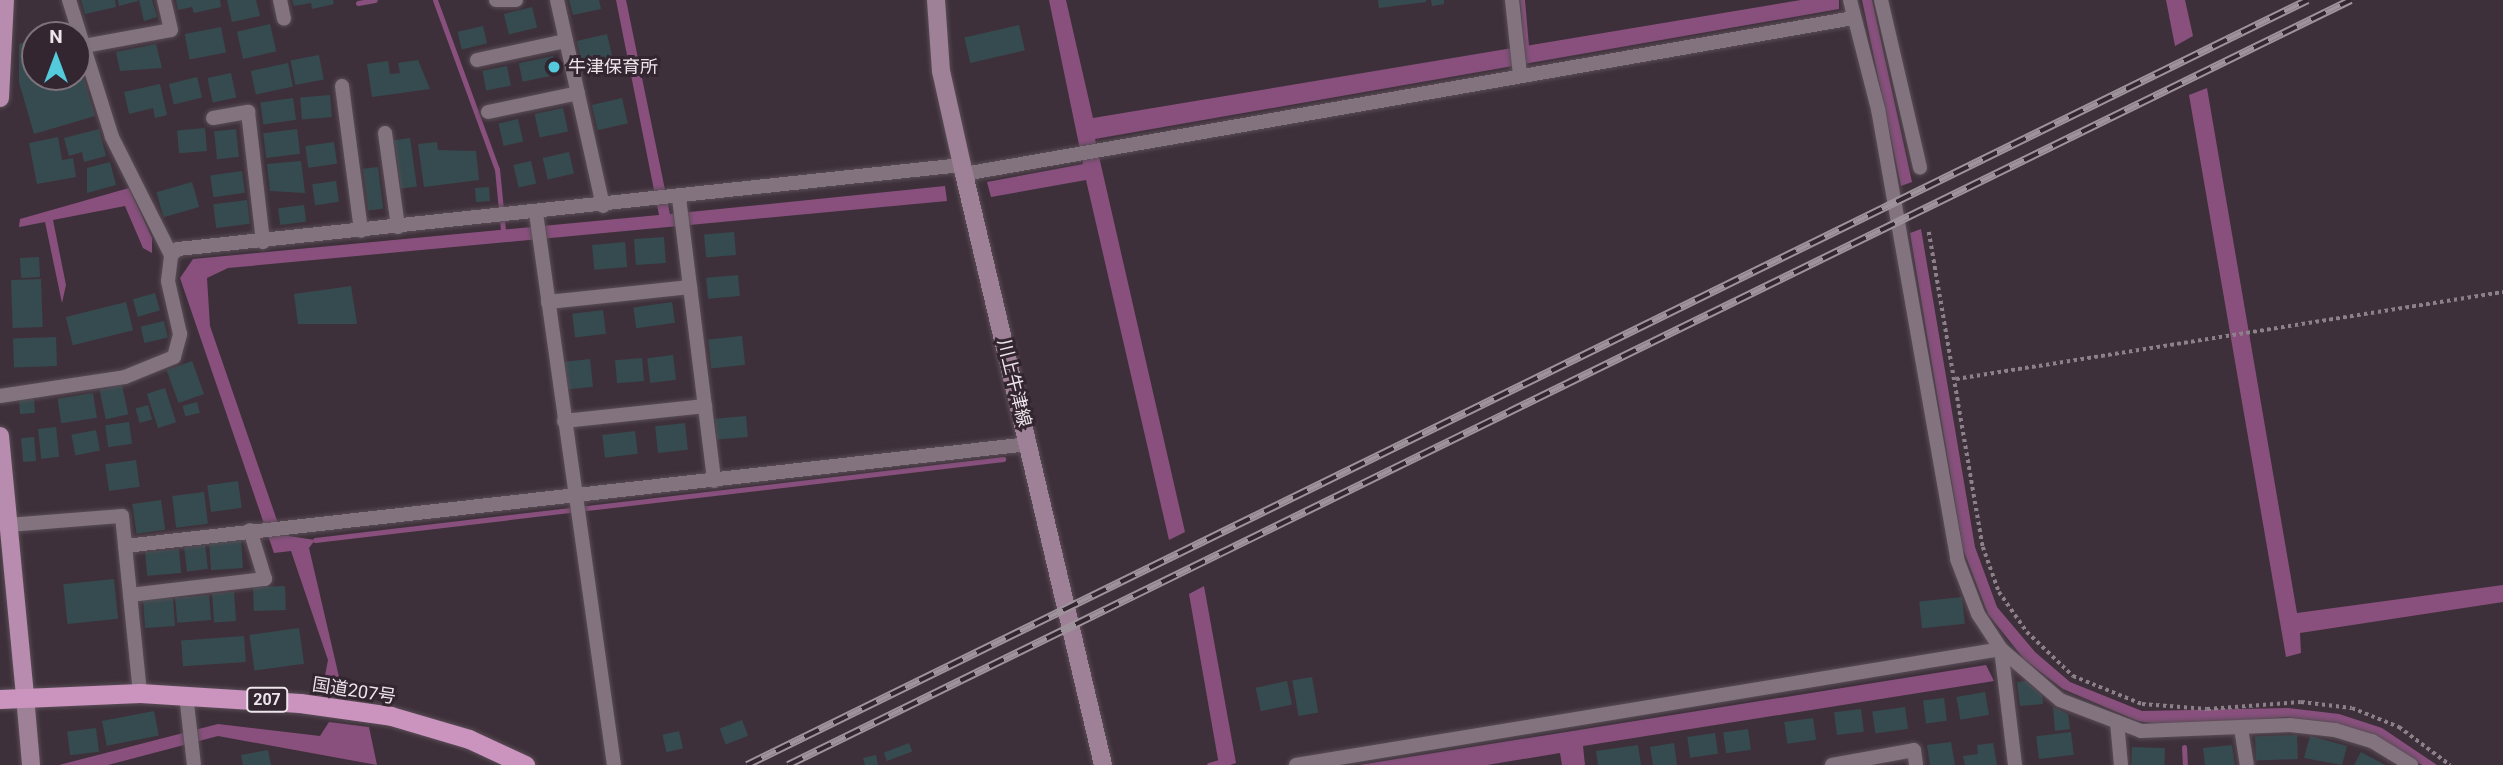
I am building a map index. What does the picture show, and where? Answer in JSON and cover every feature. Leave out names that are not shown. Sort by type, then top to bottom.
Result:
[{"type":"highway","name":"国道207号","points":[[0,699],[140,693],[186,695],[391,716],[469,739],[525,765]]},
{"type":"main road","points":[[0,98],[5,0]]},
{"type":"main road","name":"川上牛津線","points":[[936,0],[942,71],[963,170],[1102,765]]},
{"type":"main road","points":[[0,436],[31,765]]},
{"type":"street","points":[[69,0],[76,21]]},
{"type":"street","points":[[91,45],[171,30],[164,0]]},
{"type":"street","points":[[280,0],[284,19]]},
{"type":"street","points":[[496,0],[516,0]]},
{"type":"street","points":[[556,0],[603,206]]},
{"type":"street","points":[[1512,0],[1520,75]]},
{"type":"street","points":[[1850,0],[1878,109],[1957,559],[1978,614],[2001,649],[2060,700],[2117,722],[2172,733],[2241,728],[2335,730],[2372,741],[2411,765]]},
{"type":"street","points":[[1881,0],[1920,168]]},
{"type":"street","points":[[171,255],[398,227],[963,170],[1075,154],[1853,18]]},
{"type":"street","points":[[477,60],[566,41]]},
{"type":"street","points":[[0,396],[125,377],[174,357],[180,334],[169,281],[171,255],[112,137],[91,69]]},
{"type":"street","points":[[342,86],[361,231]]},
{"type":"street","points":[[488,112],[578,93]]},
{"type":"street","points":[[212,118],[248,112],[263,242]]},
{"type":"street","points":[[385,133],[398,227]]},
{"type":"street","points":[[679,198],[714,481]]},
{"type":"street","points":[[536,213],[614,765]]},
{"type":"street","points":[[548,302],[690,287]]},
{"type":"street","points":[[564,421],[705,406]]},
{"type":"street","points":[[125,546],[1029,444]]},
{"type":"street","points":[[9,525],[122,516],[140,693]]},
{"type":"street","points":[[130,595],[265,579],[255,530]]},
{"type":"street","points":[[1296,765],[2001,649]]},
{"type":"street","points":[[2001,649],[2015,765]]},
{"type":"street","points":[[186,695],[194,765]]},
{"type":"street","points":[[2117,722],[2121,765]]},
{"type":"street","points":[[2241,728],[2247,765]]},
{"type":"street","points":[[1832,765],[1914,750],[1916,765]]},
{"type":"path","points":[[1929,232],[1983,547],[1999,592],[2027,632],[2073,676],[2142,704],[2207,709],[2301,702],[2352,708],[2399,727],[2450,765]]},
{"type":"path","points":[[1956,379],[2503,292]]},
{"type":"shaded area","points":[[616,0],[626,0],[670,214],[945,186],[947,201],[228,268],[207,278],[210,326],[282,535],[315,540],[309,548],[343,694],[322,691],[328,660],[291,551],[274,553],[180,278],[193,259],[659,215]]},
{"type":"shaded area","points":[[1049,0],[1066,0],[1093,118],[1801,0],[1839,0],[1839,9],[1095,139],[1185,532],[1169,540],[1086,180],[991,197],[987,182],[1083,164]]},
{"type":"shaded area","points":[[1862,0],[1872,0],[1912,182],[1901,186]]},
{"type":"shaded area","points":[[2166,0],[2185,0],[2193,36],[2175,46]]},
{"type":"shaded area","points":[[2207,88],[2297,613],[2503,585],[2503,602],[2300,633],[2301,653],[2286,657],[2189,95]]},
{"type":"shaded area","points":[[129,188],[152,238],[152,253],[143,248],[125,206],[53,220],[66,285],[62,303],[45,222],[19,227],[20,219]]},
{"type":"shaded area","points":[[1921,229],[1975,547],[1997,607],[2035,652],[2070,682],[2142,711],[2288,708],[2339,714],[2382,728],[2437,765],[2422,765],[2376,737],[2335,723],[2287,717],[2173,726],[2138,721],[2063,689],[2024,659],[1988,614],[1963,549],[1910,233]]},
{"type":"shaded area","points":[[1204,586],[1236,763],[1230,765],[1219,765],[1189,594]]},
{"type":"shaded area","points":[[1986,665],[1994,681],[1583,746],[1585,765],[1562,765],[1560,753],[1487,765],[1359,765]]},
{"type":"shaded area","points":[[329,722],[369,727],[377,765],[218,736],[108,765],[59,765],[218,724],[320,736]]},
{"type":"building","points":[[81,0],[115,0],[116,7],[85,14]]},
{"type":"building","points":[[118,0],[138,0],[138,1],[119,6]]},
{"type":"building","points":[[139,0],[152,0],[157,17],[144,21]]},
{"type":"building","points":[[176,0],[220,0],[221,7],[194,13],[192,7],[178,10]]},
{"type":"building","points":[[227,0],[256,0],[260,16],[232,22]]},
{"type":"building","points":[[292,0],[333,0],[334,4],[312,9],[311,3],[294,6]]},
{"type":"building","points":[[569,0],[599,0],[601,9],[573,15]]},
{"type":"building","points":[[1378,0],[1426,0],[1426,2],[1379,8]]},
{"type":"building","points":[[1431,0],[1444,0],[1444,4],[1432,6]]},
{"type":"building","points":[[532,7],[537,27],[509,34],[504,14]]},
{"type":"building","points":[[270,24],[276,51],[243,59],[237,32]]},
{"type":"building","points":[[1019,25],[1025,50],[970,63],[964,38]]},
{"type":"building","points":[[483,26],[487,44],[462,49],[458,32]]},
{"type":"building","points":[[221,27],[226,53],[190,60],[185,34]]},
{"type":"building","points":[[607,34],[613,59],[583,66],[577,41]]},
{"type":"building","points":[[21,43],[21,89],[19,82]]},
{"type":"building","points":[[156,44],[162,68],[120,71],[116,52]]},
{"type":"building","points":[[319,55],[324,80],[295,85],[291,61]]},
{"type":"building","points":[[553,56],[557,75],[523,82],[519,63]]},
{"type":"building","points":[[418,60],[430,89],[372,97],[367,64],[388,61],[390,74],[400,73],[398,63]]},
{"type":"building","points":[[288,63],[293,86],[256,94],[251,71]]},
{"type":"building","points":[[507,66],[511,86],[486,90],[482,71]]},
{"type":"building","points":[[231,73],[236,97],[213,102],[208,78]]},
{"type":"building","points":[[197,77],[202,97],[174,104],[169,84]]},
{"type":"building","points":[[160,84],[167,115],[155,118],[153,108],[129,114],[124,92]]},
{"type":"building","points":[[22,91],[88,91],[95,116],[34,134]]},
{"type":"building","points":[[330,95],[332,117],[302,120],[300,98]]},
{"type":"building","points":[[293,98],[296,120],[263,124],[260,103]]},
{"type":"building","points":[[622,98],[628,123],[598,130],[592,105]]},
{"type":"building","points":[[563,108],[568,131],[540,138],[535,114]]},
{"type":"building","points":[[518,119],[523,141],[504,146],[499,123]]},
{"type":"building","points":[[205,128],[207,151],[179,153],[177,130]]},
{"type":"building","points":[[99,129],[106,156],[84,162],[82,152],[69,156],[64,138]]},
{"type":"building","points":[[236,129],[239,157],[217,159],[214,131]]},
{"type":"building","points":[[297,129],[300,154],[266,158],[263,133]]},
{"type":"building","points":[[58,137],[62,160],[73,158],[76,177],[37,184],[29,143]]},
{"type":"building","points":[[410,138],[417,187],[401,189],[394,140]]},
{"type":"building","points":[[334,142],[337,164],[308,168],[305,146]]},
{"type":"building","points":[[437,142],[438,150],[476,151],[479,180],[424,187],[418,144]]},
{"type":"building","points":[[569,152],[574,173],[548,180],[543,158]]},
{"type":"building","points":[[301,161],[305,193],[270,191],[267,164]]},
{"type":"building","points":[[531,161],[536,183],[519,187],[513,165]]},
{"type":"building","points":[[110,162],[116,185],[87,193],[87,168]]},
{"type":"building","points":[[378,167],[383,209],[368,211],[363,169]]},
{"type":"building","points":[[242,171],[245,193],[213,197],[210,175]]},
{"type":"building","points":[[336,181],[339,202],[315,205],[312,184]]},
{"type":"building","points":[[192,182],[199,207],[164,217],[156,192]]},
{"type":"building","points":[[489,187],[490,201],[476,202],[475,188]]},
{"type":"building","points":[[247,200],[250,224],[216,228],[213,204]]},
{"type":"building","points":[[304,205],[306,222],[280,225],[278,208]]},
{"type":"building","points":[[734,232],[736,255],[706,258],[704,235]]},
{"type":"building","points":[[664,237],[666,263],[636,265],[634,239]]},
{"type":"building","points":[[625,242],[627,267],[594,270],[592,245]]},
{"type":"building","points":[[39,257],[40,277],[21,278],[20,258]]},
{"type":"building","points":[[738,275],[740,296],[708,299],[706,278]]},
{"type":"building","points":[[41,279],[43,327],[13,328],[11,280]]},
{"type":"building","points":[[351,286],[357,324],[298,324],[294,294]]},
{"type":"building","points":[[155,293],[160,310],[138,317],[133,299]]},
{"type":"building","points":[[126,302],[133,330],[73,345],[66,317]]},
{"type":"building","points":[[672,302],[675,323],[636,328],[633,307]]},
{"type":"building","points":[[603,310],[606,334],[575,338],[572,314]]},
{"type":"building","points":[[164,321],[168,338],[144,343],[141,326]]},
{"type":"building","points":[[742,336],[745,365],[711,368],[708,340]]},
{"type":"building","points":[[56,337],[57,366],[14,367],[13,339]]},
{"type":"building","points":[[673,355],[676,380],[650,383],[647,358]]},
{"type":"building","points":[[642,358],[644,381],[617,383],[615,360]]},
{"type":"building","points":[[590,359],[593,387],[567,390],[564,362]]},
{"type":"building","points":[[192,361],[204,394],[179,403],[167,370]]},
{"type":"building","points":[[122,385],[128,414],[106,419],[100,390]]},
{"type":"building","points":[[165,388],[176,422],[158,428],[147,394]]},
{"type":"building","points":[[93,393],[97,418],[61,423],[57,399]]},
{"type":"building","points":[[34,399],[35,413],[20,414],[19,400]]},
{"type":"building","points":[[197,402],[200,413],[185,417],[183,406]]},
{"type":"building","points":[[148,405],[152,419],[140,423],[136,409]]},
{"type":"building","points":[[746,416],[748,437],[717,440],[715,419]]},
{"type":"building","points":[[129,422],[132,444],[108,447],[105,425]]},
{"type":"building","points":[[685,423],[688,450],[658,453],[655,426]]},
{"type":"building","points":[[56,427],[59,457],[41,459],[38,429]]},
{"type":"building","points":[[96,430],[100,451],[75,455],[71,435]]},
{"type":"building","points":[[635,431],[638,454],[605,458],[602,435]]},
{"type":"building","points":[[34,437],[36,461],[23,462],[21,438]]},
{"type":"building","points":[[136,460],[140,487],[109,491],[105,464]]},
{"type":"building","points":[[238,481],[242,508],[211,512],[207,485]]},
{"type":"building","points":[[204,492],[208,524],[176,528],[172,496]]},
{"type":"building","points":[[161,500],[165,530],[136,534],[132,504]]},
{"type":"building","points":[[241,540],[243,568],[211,570],[209,542]]},
{"type":"building","points":[[205,545],[208,569],[187,571],[184,548]]},
{"type":"building","points":[[179,549],[181,573],[147,576],[145,552]]},
{"type":"building","points":[[114,579],[118,619],[67,624],[63,584]]},
{"type":"building","points":[[285,586],[286,610],[254,611],[253,587]]},
{"type":"building","points":[[234,592],[236,621],[214,622],[212,594]]},
{"type":"building","points":[[209,595],[211,620],[177,623],[175,598]]},
{"type":"building","points":[[1962,597],[1965,624],[1922,628],[1919,601]]},
{"type":"building","points":[[173,598],[175,626],[145,628],[143,600]]},
{"type":"building","points":[[299,628],[304,664],[254,671],[249,635]]},
{"type":"building","points":[[244,636],[246,662],[183,666],[181,640]]},
{"type":"building","points":[[1312,677],[1318,712],[1299,716],[1292,680]]},
{"type":"building","points":[[1287,681],[1292,704],[1261,711],[1256,688]]},
{"type":"building","points":[[2026,681],[2042,695],[2043,704],[2020,706],[2017,682]]},
{"type":"building","points":[[1985,692],[1989,715],[1960,720],[1956,697]]},
{"type":"building","points":[[1944,698],[1947,721],[1926,723],[1923,701]]},
{"type":"building","points":[[1905,707],[1908,729],[1875,733],[1872,712]]},
{"type":"building","points":[[2053,707],[2068,714],[2070,729],[2055,731]]},
{"type":"building","points":[[1861,709],[1864,732],[1837,735],[1834,712]]},
{"type":"building","points":[[154,711],[159,736],[107,746],[102,721]]},
{"type":"building","points":[[1813,718],[1816,740],[1787,744],[1784,722]]},
{"type":"building","points":[[742,720],[748,736],[726,744],[720,729]]},
{"type":"building","points":[[96,728],[99,752],[70,755],[67,732]]},
{"type":"building","points":[[1748,729],[1751,750],[1726,753],[1723,732]]},
{"type":"building","points":[[679,731],[683,749],[666,752],[662,735]]},
{"type":"building","points":[[2071,732],[2074,755],[2039,759],[2036,736]]},
{"type":"building","points":[[1715,733],[1718,754],[1690,758],[1687,737]]},
{"type":"building","points":[[2297,735],[2298,759],[2256,760],[2255,736]]},
{"type":"building","points":[[2310,736],[2347,746],[2342,765],[2304,758]]},
{"type":"building","points":[[1951,742],[1955,765],[1930,765],[1927,745]]},
{"type":"building","points":[[909,743],[912,751],[887,761],[884,753]]},
{"type":"building","points":[[1674,743],[1677,765],[1653,765],[1650,747]]},
{"type":"building","points":[[1993,743],[1997,765],[1965,765],[1963,756],[1978,754],[1977,745]]},
{"type":"building","points":[[1638,745],[1641,765],[1598,765],[1596,751]]},
{"type":"building","points":[[2232,745],[2235,765],[2205,765],[2203,748]]},
{"type":"building","points":[[2132,747],[2165,748],[2164,765],[2131,765]]},
{"type":"building","points":[[268,750],[271,765],[243,765],[241,755]]},
{"type":"building","points":[[2361,752],[2385,765],[2354,765]]},
{"type":"building","points":[[876,755],[878,765],[865,765],[863,758]]},
{"type":"waterway","points":[[358,3],[375,0]]},
{"type":"waterway","points":[[435,0],[497,169],[503,230]]},
{"type":"waterway","points":[[1522,0],[1526,46]]},
{"type":"waterway","points":[[315,540],[1003,459]]},
{"type":"waterway","points":[[2184,747],[2185,765]]},
{"type":"waterway","points":[[1209,765],[1219,762]]},
{"type":"railway","points":[[747,765],[2308,0]]},
{"type":"railway","points":[[788,765],[2351,0]]},
{"type":"place","name":"牛津保育所","points":[[554,67]]}]
